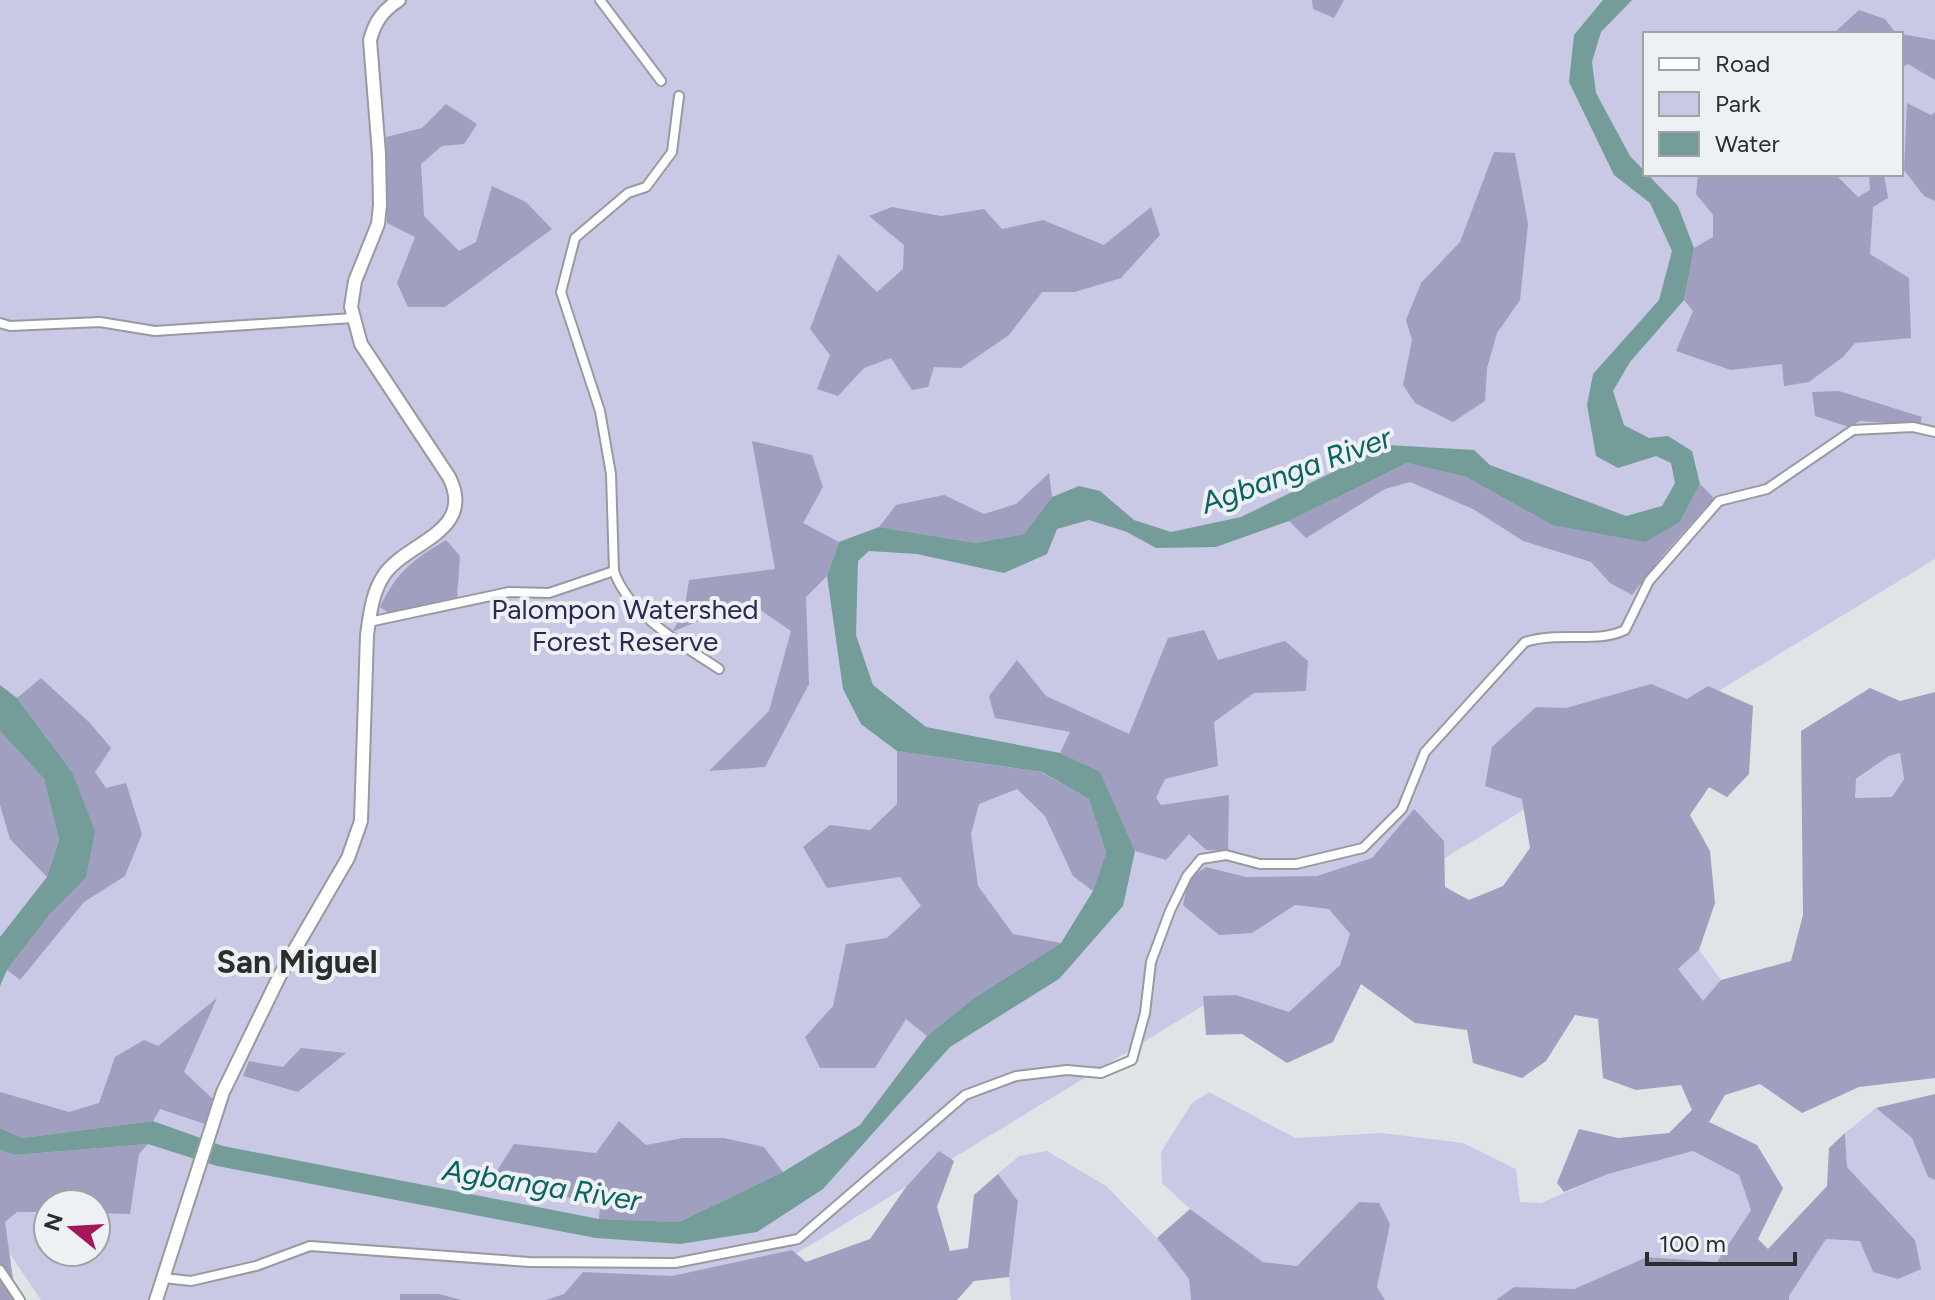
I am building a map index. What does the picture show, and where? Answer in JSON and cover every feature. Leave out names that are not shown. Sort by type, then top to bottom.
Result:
[{"type":"main road","points":[[156,1300],[223,1092],[280,975],[356,839],[361,821],[369,622],[376,590],[390,568],[446,527],[455,503],[454,487],[416,424],[361,344],[353,318],[351,296],[378,224],[380,205],[370,40],[384,10],[399,0]]},
{"type":"street","points":[[600,0],[661,81]]},
{"type":"street","points":[[679,96],[672,152],[646,187],[628,193],[575,238],[561,292],[600,411],[611,474],[614,571],[619,586],[666,635],[719,669]]},
{"type":"street","points":[[0,323],[10,326],[100,322],[155,331],[353,318]]},
{"type":"street","points":[[164,1278],[191,1281],[256,1266],[310,1246],[529,1262],[675,1263],[798,1239],[965,1095],[1016,1076],[1067,1070],[1101,1073],[1132,1060],[1145,1013],[1151,962],[1170,911],[1187,876],[1201,859],[1226,855],[1260,864],[1296,864],[1363,848],[1402,809],[1425,752],[1525,642],[1545,636],[1611,637],[1625,630],[1649,581],[1719,501],[1767,489],[1853,430],[1913,427],[1935,432]]},
{"type":"street","points":[[369,622],[509,592],[549,593],[614,571]]},
{"type":"street","points":[[0,1270],[20,1300]]},
{"type":"green space","name":"Palompon Watershed Forest Reserve","points":[[0,0],[1935,0],[1935,559],[1340,922],[1350,934],[1340,965],[1289,1013],[1236,995],[1219,996],[720,1300],[41,1300],[0,1239]]},
{"type":"green space","points":[[1900,753],[1904,779],[1892,797],[1854,798],[1856,780],[1889,755]]},
{"type":"green space","points":[[1699,950],[1721,980],[1703,1002],[1678,969]]},
{"type":"green space","points":[[1209,1092],[1295,1138],[1382,1133],[1463,1143],[1516,1169],[1520,1202],[1541,1203],[1608,1174],[1693,1151],[1739,1175],[1751,1210],[1717,1263],[1647,1257],[1574,1289],[1514,1287],[1496,1300],[1385,1300],[1376,1288],[1390,1224],[1359,1202],[1297,1266],[1263,1262],[1190,1209],[1162,1183],[1161,1152],[1192,1103]]},
{"type":"green space","points":[[1876,1108],[1912,1138],[1928,1177],[1935,1180],[1935,1300],[1789,1300],[1826,1239],[1915,1240],[1847,1167],[1845,1133]]},
{"type":"green space","points":[[1047,1151],[1106,1186],[1157,1238],[1189,1279],[1191,1300],[1011,1300],[1009,1277],[1018,1201],[998,1174],[1019,1156]]},
{"type":"shaded area","points":[[1312,0],[1344,0],[1334,18],[1313,9]]},
{"type":"shaded area","points":[[1859,10],[1885,19],[1895,32],[1835,32]]},
{"type":"shaded area","points":[[1903,34],[1935,40],[1935,80],[1908,64],[1903,67]]},
{"type":"shaded area","points":[[1907,103],[1931,115],[1935,112],[1935,201],[1924,196],[1904,170]]},
{"type":"shaded area","points":[[446,104],[477,124],[464,144],[442,146],[421,164],[424,216],[459,251],[476,242],[492,186],[526,202],[552,229],[445,307],[408,307],[397,283],[415,237],[387,223],[386,137],[422,128]]},
{"type":"shaded area","points":[[1494,152],[1515,153],[1528,224],[1520,300],[1497,333],[1487,368],[1485,401],[1453,422],[1415,403],[1403,385],[1412,340],[1406,320],[1421,283],[1460,242]]},
{"type":"shaded area","points":[[1698,176],[1837,176],[1858,197],[1870,190],[1869,176],[1884,176],[1888,198],[1873,207],[1870,254],[1909,278],[1911,338],[1855,343],[1843,357],[1809,382],[1784,386],[1782,364],[1731,370],[1676,351],[1693,311],[1684,300],[1694,248],[1713,237],[1713,215],[1696,194]]},
{"type":"shaded area","points":[[892,207],[941,216],[984,209],[1002,229],[1043,220],[1104,245],[1151,207],[1160,235],[1121,278],[1075,292],[1042,292],[1009,335],[961,368],[934,367],[928,387],[912,390],[891,358],[864,368],[838,396],[817,389],[830,355],[810,329],[838,254],[877,292],[903,269],[904,245],[869,216]]},
{"type":"shaded area","points":[[1839,391],[1922,417],[1920,425],[1860,421],[1849,427],[1815,416],[1812,392]]},
{"type":"shaded area","points":[[752,441],[812,455],[823,487],[803,523],[839,542],[827,576],[806,597],[809,684],[765,767],[709,771],[769,711],[791,631],[747,601],[672,632],[684,613],[689,580],[775,569]]},
{"type":"shaded area","points":[[1407,463],[1466,477],[1552,525],[1680,522],[1700,484],[1714,498],[1632,595],[1610,583],[1591,562],[1523,541],[1473,509],[1410,482],[1385,489],[1306,538],[1289,521]]},
{"type":"shaded area","points":[[1049,473],[1052,497],[1024,534],[976,543],[879,527],[896,505],[944,495],[984,514],[1016,504]]},
{"type":"shaded area","points":[[446,540],[460,556],[457,598],[390,614],[380,607],[393,584],[407,568]]},
{"type":"shaded area","points":[[1204,630],[1218,660],[1285,641],[1308,661],[1306,691],[1254,693],[1214,722],[1218,766],[1165,779],[1156,798],[1161,805],[1229,795],[1228,851],[1206,850],[1189,834],[1166,860],[1135,851],[1100,773],[1060,753],[1070,732],[995,718],[989,696],[1017,660],[1046,696],[1129,734],[1168,638]]},
{"type":"shaded area","points":[[41,678],[90,723],[111,748],[95,772],[106,788],[126,783],[142,834],[125,876],[84,902],[20,980],[7,970],[50,914],[86,878],[72,772],[17,698]]},
{"type":"shaded area","points":[[1651,684],[1687,699],[1708,686],[1753,706],[1749,774],[1727,797],[1709,787],[1690,815],[1710,851],[1715,903],[1699,950],[1678,969],[1703,1001],[1721,980],[1791,961],[1803,915],[1801,731],[1870,688],[1900,701],[1935,692],[1935,1078],[1859,1087],[1802,1113],[1760,1084],[1725,1095],[1709,1122],[1757,1145],[1783,1188],[1758,1239],[1768,1249],[1827,1186],[1829,1148],[1845,1133],[1847,1167],[1915,1240],[1921,1269],[1898,1279],[1873,1272],[1860,1241],[1826,1239],[1789,1300],[1496,1300],[1514,1287],[1574,1289],[1647,1257],[1717,1262],[1751,1210],[1739,1175],[1693,1151],[1608,1174],[1564,1192],[1557,1183],[1579,1129],[1618,1138],[1669,1133],[1692,1110],[1681,1085],[1636,1090],[1603,1078],[1598,1019],[1575,1015],[1546,1061],[1522,1078],[1473,1063],[1467,1030],[1415,1023],[1361,984],[1333,1042],[1287,1063],[1242,1034],[1206,1035],[1203,996],[1236,995],[1289,1012],[1340,965],[1350,934],[1329,909],[1295,905],[1252,933],[1219,935],[1183,905],[1189,878],[1206,867],[1246,877],[1317,876],[1372,858],[1414,809],[1444,841],[1445,887],[1469,900],[1503,886],[1530,848],[1522,799],[1485,786],[1492,747],[1536,707],[1566,708]],"holes":[[[1900,753],[1904,779],[1892,797],[1855,798],[1856,779],[1889,756]]]},
{"type":"shaded area","points":[[0,731],[44,779],[59,840],[47,877],[10,839],[0,805]]},
{"type":"shaded area","points":[[897,751],[1041,772],[1089,799],[1106,853],[1093,891],[1073,876],[1045,816],[1017,789],[979,804],[971,834],[978,886],[1013,934],[1061,943],[974,998],[927,1036],[906,1019],[875,1068],[820,1068],[805,1037],[833,1006],[846,944],[887,938],[921,906],[900,877],[827,888],[803,847],[830,825],[870,830],[897,804]]},
{"type":"shaded area","points":[[217,998],[184,1072],[214,1100],[205,1124],[160,1109],[153,1121],[22,1138],[0,1128],[0,1092],[69,1112],[99,1103],[115,1057],[144,1040],[158,1046]]},
{"type":"shaded area","points":[[301,1048],[346,1053],[298,1092],[243,1076],[249,1061],[283,1067]]},
{"type":"shaded area","points":[[1935,1094],[1935,1180],[1928,1177],[1912,1138],[1876,1108]]},
{"type":"shaded area","points":[[619,1121],[646,1145],[683,1138],[724,1138],[764,1147],[783,1172],[679,1222],[599,1219],[600,1204],[490,1182],[514,1144],[596,1153]]},
{"type":"shaded area","points":[[148,1144],[139,1154],[130,1214],[112,1213],[112,1188],[32,1188],[32,1212],[17,1212],[5,1222],[16,1300],[0,1300],[0,1150],[15,1155]]},
{"type":"shaded area","points":[[939,1151],[954,1161],[937,1207],[950,1251],[968,1248],[974,1195],[998,1174],[1018,1201],[1009,1277],[974,1281],[957,1300],[546,1300],[564,1294],[583,1272],[672,1276],[792,1250],[806,1262],[870,1239],[906,1187]]},
{"type":"shaded area","points":[[1359,1202],[1379,1203],[1390,1224],[1377,1287],[1385,1300],[1191,1300],[1189,1279],[1157,1238],[1190,1209],[1263,1262],[1297,1266]]},
{"type":"shaded area","points":[[400,1294],[439,1294],[462,1300],[400,1300]]},
{"type":"water","points":[[1603,0],[1632,0],[1601,32],[1592,62],[1596,93],[1630,156],[1643,170],[1643,176],[1649,176],[1678,206],[1694,248],[1684,300],[1630,362],[1613,391],[1624,425],[1649,438],[1668,436],[1692,451],[1700,484],[1680,522],[1645,542],[1552,525],[1466,477],[1407,463],[1289,521],[1216,547],[1156,548],[1127,532],[1089,520],[1057,529],[1047,554],[1004,573],[917,554],[869,551],[858,561],[856,635],[873,685],[926,727],[1060,753],[1100,772],[1135,851],[1123,906],[1059,979],[950,1047],[823,1189],[757,1232],[680,1244],[596,1238],[217,1166],[148,1144],[15,1155],[0,1150],[0,1128],[22,1138],[153,1121],[223,1146],[599,1219],[679,1222],[783,1172],[860,1125],[927,1036],[974,998],[1061,943],[1093,891],[1106,853],[1089,799],[1042,772],[897,751],[861,724],[843,689],[827,576],[839,542],[879,527],[976,543],[1024,534],[1052,497],[1079,486],[1100,491],[1134,520],[1171,532],[1241,517],[1388,445],[1474,450],[1490,465],[1626,516],[1662,506],[1675,483],[1671,463],[1656,456],[1618,468],[1596,456],[1587,405],[1593,374],[1659,300],[1672,251],[1650,203],[1614,175],[1569,82],[1574,35]]},
{"type":"water","points":[[0,685],[17,698],[72,772],[95,831],[86,878],[50,914],[7,970],[0,986],[0,937],[47,877],[59,840],[44,779],[0,731]]},
{"type":"district","name":"San Miguel","points":[[297,962]]},
{"type":"water label","name":"Agbanga River","points":[[1296,470]]},
{"type":"water label","name":"Agbanga River","points":[[542,1185]]}]
